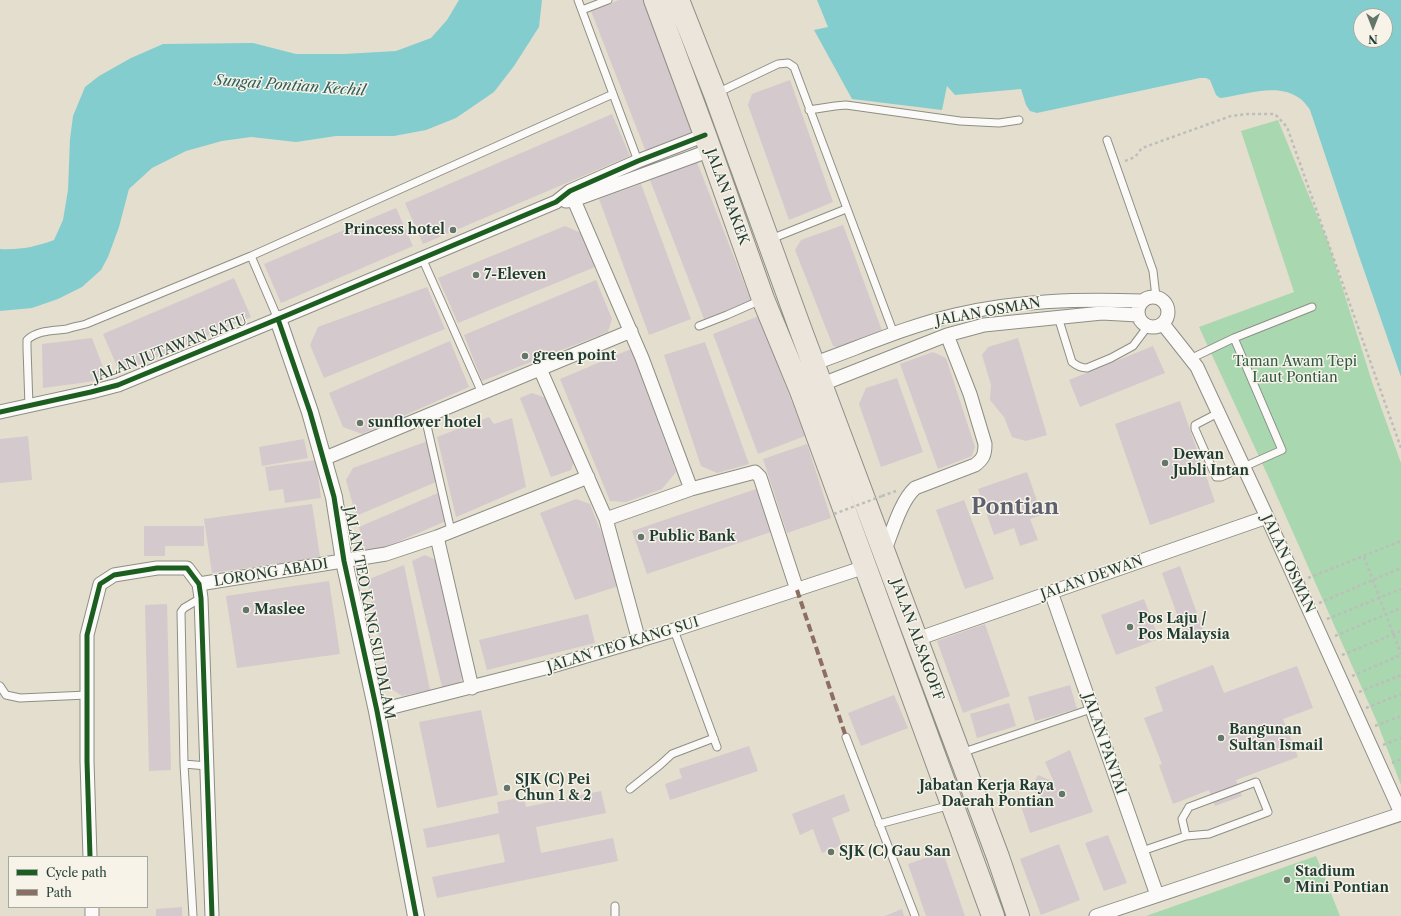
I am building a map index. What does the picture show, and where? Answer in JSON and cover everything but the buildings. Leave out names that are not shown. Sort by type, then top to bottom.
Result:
[{"type":"highway","name":"JALAN BAKEK","points":[[655,0],[708,142],[763,299],[794,371]]},
{"type":"highway","name":"JALAN BAKEK","points":[[678,0],[715,94],[814,364]]},
{"type":"highway","name":"JALAN ALSAGOFF","points":[[814,364],[998,857],[1021,914]]},
{"type":"highway","name":"JALAN ALSAGOFF","points":[[794,371],[993,916]]},
{"type":"street","points":[[572,195],[638,161],[708,142]]},
{"type":"street","points":[[572,195],[708,142]]},
{"type":"street","points":[[572,195],[631,331],[692,489]]},
{"type":"street","name":"JALAN JUTAWAN SATU","points":[[0,412],[118,384],[278,319],[572,195]]},
{"type":"street","points":[[1151,296],[1161,298],[1167,306],[1168,316],[1163,324],[1158,326],[1148,326],[1143,324],[1138,315],[1138,310],[1142,300],[1151,296]]},
{"type":"street","name":"JALAN OSMAN","points":[[794,371],[894,334],[951,316],[992,308],[1061,300],[1142,300]]},
{"type":"street","name":"JALAN OSMAN","points":[[801,391],[947,335],[984,325],[1102,313],[1138,315]]},
{"type":"street","name":"JALAN TEO KANG SUI DALAM","points":[[278,319],[310,412],[334,497],[344,561],[377,711],[416,916]]},
{"type":"street","name":"JALAN OSMAN","points":[[1163,324],[1197,367],[1297,582],[1401,813]]},
{"type":"street","points":[[323,459],[631,331]]},
{"type":"street","points":[[884,552],[910,493],[915,488],[975,465],[983,459],[986,452],[986,444],[970,394],[947,335]]},
{"type":"street","points":[[540,369],[606,519],[639,641]]},
{"type":"street","points":[[606,519],[692,489],[755,472],[758,473],[797,590]]},
{"type":"street","name":"LORONG ABADI","points":[[199,584],[386,554],[437,537],[588,477]]},
{"type":"street","name":"JALAN DEWAN","points":[[917,639],[1267,517]]},
{"type":"street","points":[[437,537],[472,688]]},
{"type":"street","name":"JALAN TEO KANG SUI","points":[[377,711],[472,688],[639,641],[866,567]]},
{"type":"street","points":[[90,856],[86,695],[87,635],[100,584],[114,576],[157,568],[188,568],[199,584],[200,598],[212,916]]},
{"type":"street","name":"JALAN PANTAI","points":[[1051,592],[1157,895]]},
{"type":"street","points":[[1096,916],[1401,813]]},
{"type":"lane","points":[[578,0],[638,161]]},
{"type":"lane","points":[[582,10],[608,0]]},
{"type":"lane","points":[[715,94],[778,64],[788,63],[794,67],[894,334]]},
{"type":"lane","points":[[29,406],[27,340],[32,336],[42,332],[86,324],[251,256],[613,94]]},
{"type":"lane","points":[[809,110],[846,105],[960,121],[998,124],[1019,120]]},
{"type":"lane","points":[[1106,140],[1153,271],[1156,297]]},
{"type":"lane","points":[[768,240],[846,209]]},
{"type":"lane","points":[[251,256],[278,319]]},
{"type":"lane","points":[[422,258],[482,393]]},
{"type":"lane","points":[[699,326],[763,299]]},
{"type":"lane","points":[[1190,359],[1234,338],[1312,307]]},
{"type":"lane","points":[[1058,317],[1072,362],[1082,368],[1087,368],[1111,358],[1133,346],[1148,326]]},
{"type":"lane","points":[[1218,413],[1195,425],[1195,429],[1216,477],[1220,477],[1282,450],[1234,338]]},
{"type":"lane","points":[[425,417],[451,531]]},
{"type":"lane","points":[[192,916],[184,764],[181,612],[184,608],[200,598]]},
{"type":"lane","points":[[674,630],[717,747]]},
{"type":"lane","points":[[0,686],[6,695],[20,698],[86,695]]},
{"type":"lane","points":[[960,754],[1092,708]]},
{"type":"lane","points":[[846,737],[915,916]]},
{"type":"lane","points":[[630,789],[672,754],[714,738]]},
{"type":"lane","points":[[184,764],[207,766]]},
{"type":"lane","points":[[1142,852],[1186,836],[1209,834],[1268,812],[1256,782],[1189,807],[1182,819],[1186,836]]},
{"type":"lane","points":[[879,824],[952,804]]},
{"type":"lane","points":[[615,906],[615,916]]},
{"type":"path","points":[[1115,164],[1135,157],[1142,148],[1231,116],[1248,114],[1275,114],[1287,127],[1401,448]]},
{"type":"path","points":[[834,514],[882,496]]},
{"type":"path","points":[[1297,582],[1401,541]]},
{"type":"path","points":[[1341,681],[1401,654],[1364,556]]},
{"type":"path","points":[[1308,608],[1401,568]]},
{"type":"path","points":[[1315,623],[1401,589]]},
{"type":"path","points":[[1323,641],[1401,608]]},
{"type":"path","points":[[1332,660],[1401,631]]},
{"type":"path","points":[[1348,697],[1401,675]]},
{"type":"path","points":[[1355,712],[1401,694]]},
{"type":"path","points":[[1364,730],[1401,716]]},
{"type":"path","points":[[1372,749],[1401,738]]},
{"type":"green space","name":"Taman Awam Tepi Laut Pontian","points":[[1278,120],[1328,242],[1373,385],[1401,463],[1401,785],[1377,722],[1268,476],[1199,327],[1294,292],[1241,131]]},
{"type":"green space","name":"Stadium Mini Pontian","points":[[1316,856],[1340,916],[1146,916]]},
{"type":"water","name":"Sungai Pontian Kechil","points":[[459,0],[542,0],[539,27],[514,66],[494,92],[456,118],[426,130],[394,136],[336,136],[296,142],[251,137],[222,141],[186,151],[152,168],[129,189],[119,227],[108,257],[101,270],[82,287],[58,299],[32,308],[0,311],[0,249],[27,248],[54,240],[63,220],[68,190],[70,139],[73,116],[85,87],[99,76],[131,58],[163,44],[253,43],[296,54],[344,54],[396,51],[431,38],[447,20]]},
{"type":"water","points":[[817,0],[1401,0],[1401,377],[1310,110],[1302,100],[1293,94],[1273,90],[1251,92],[1220,98],[1216,95],[1210,80],[1200,78],[1037,113],[1030,111],[1026,105],[1021,89],[955,95],[947,86],[942,110],[852,99],[814,30],[828,27]]},
{"type":"marked path","points":[[797,590],[846,737]]},
{"type":"cycle path","points":[[0,412],[118,385],[556,202],[570,191],[638,161],[705,135]]},
{"type":"cycle path","points":[[278,319],[310,412],[334,497],[344,561],[377,711],[416,916]]},
{"type":"cycle path","points":[[90,856],[87,761],[87,635],[100,584],[114,575],[157,568],[187,568],[199,584],[201,598],[212,916]]},
{"type":"place","name":"Princess hotel","points":[[453,230]]},
{"type":"place","name":"7-Eleven","points":[[476,275]]},
{"type":"place","name":"green point","points":[[525,356]]},
{"type":"place","name":"sunflower hotel","points":[[360,423]]},
{"type":"place","name":"Dewan Jubli Intan","points":[[1165,463]]},
{"type":"place","name":"Public Bank","points":[[641,537]]},
{"type":"place","name":"Maslee","points":[[246,610]]},
{"type":"place","name":"Pos Laju / Pos Malaysia","points":[[1130,627]]},
{"type":"place","name":"Bangunan Sultan Ismail","points":[[1221,738]]},
{"type":"place","name":"SJK (C) Pei Chun 1 & 2","points":[[507,788]]},
{"type":"place","name":"Jabatan Kerja Raya Daerah Pontian","points":[[1062,794]]},
{"type":"place","name":"SJK (C) Gau San","points":[[831,852]]},
{"type":"place","name":"Stadium Mini Pontian","points":[[1287,880]]},
{"type":"district","name":"Pontian","points":[[1015,508]]}]
